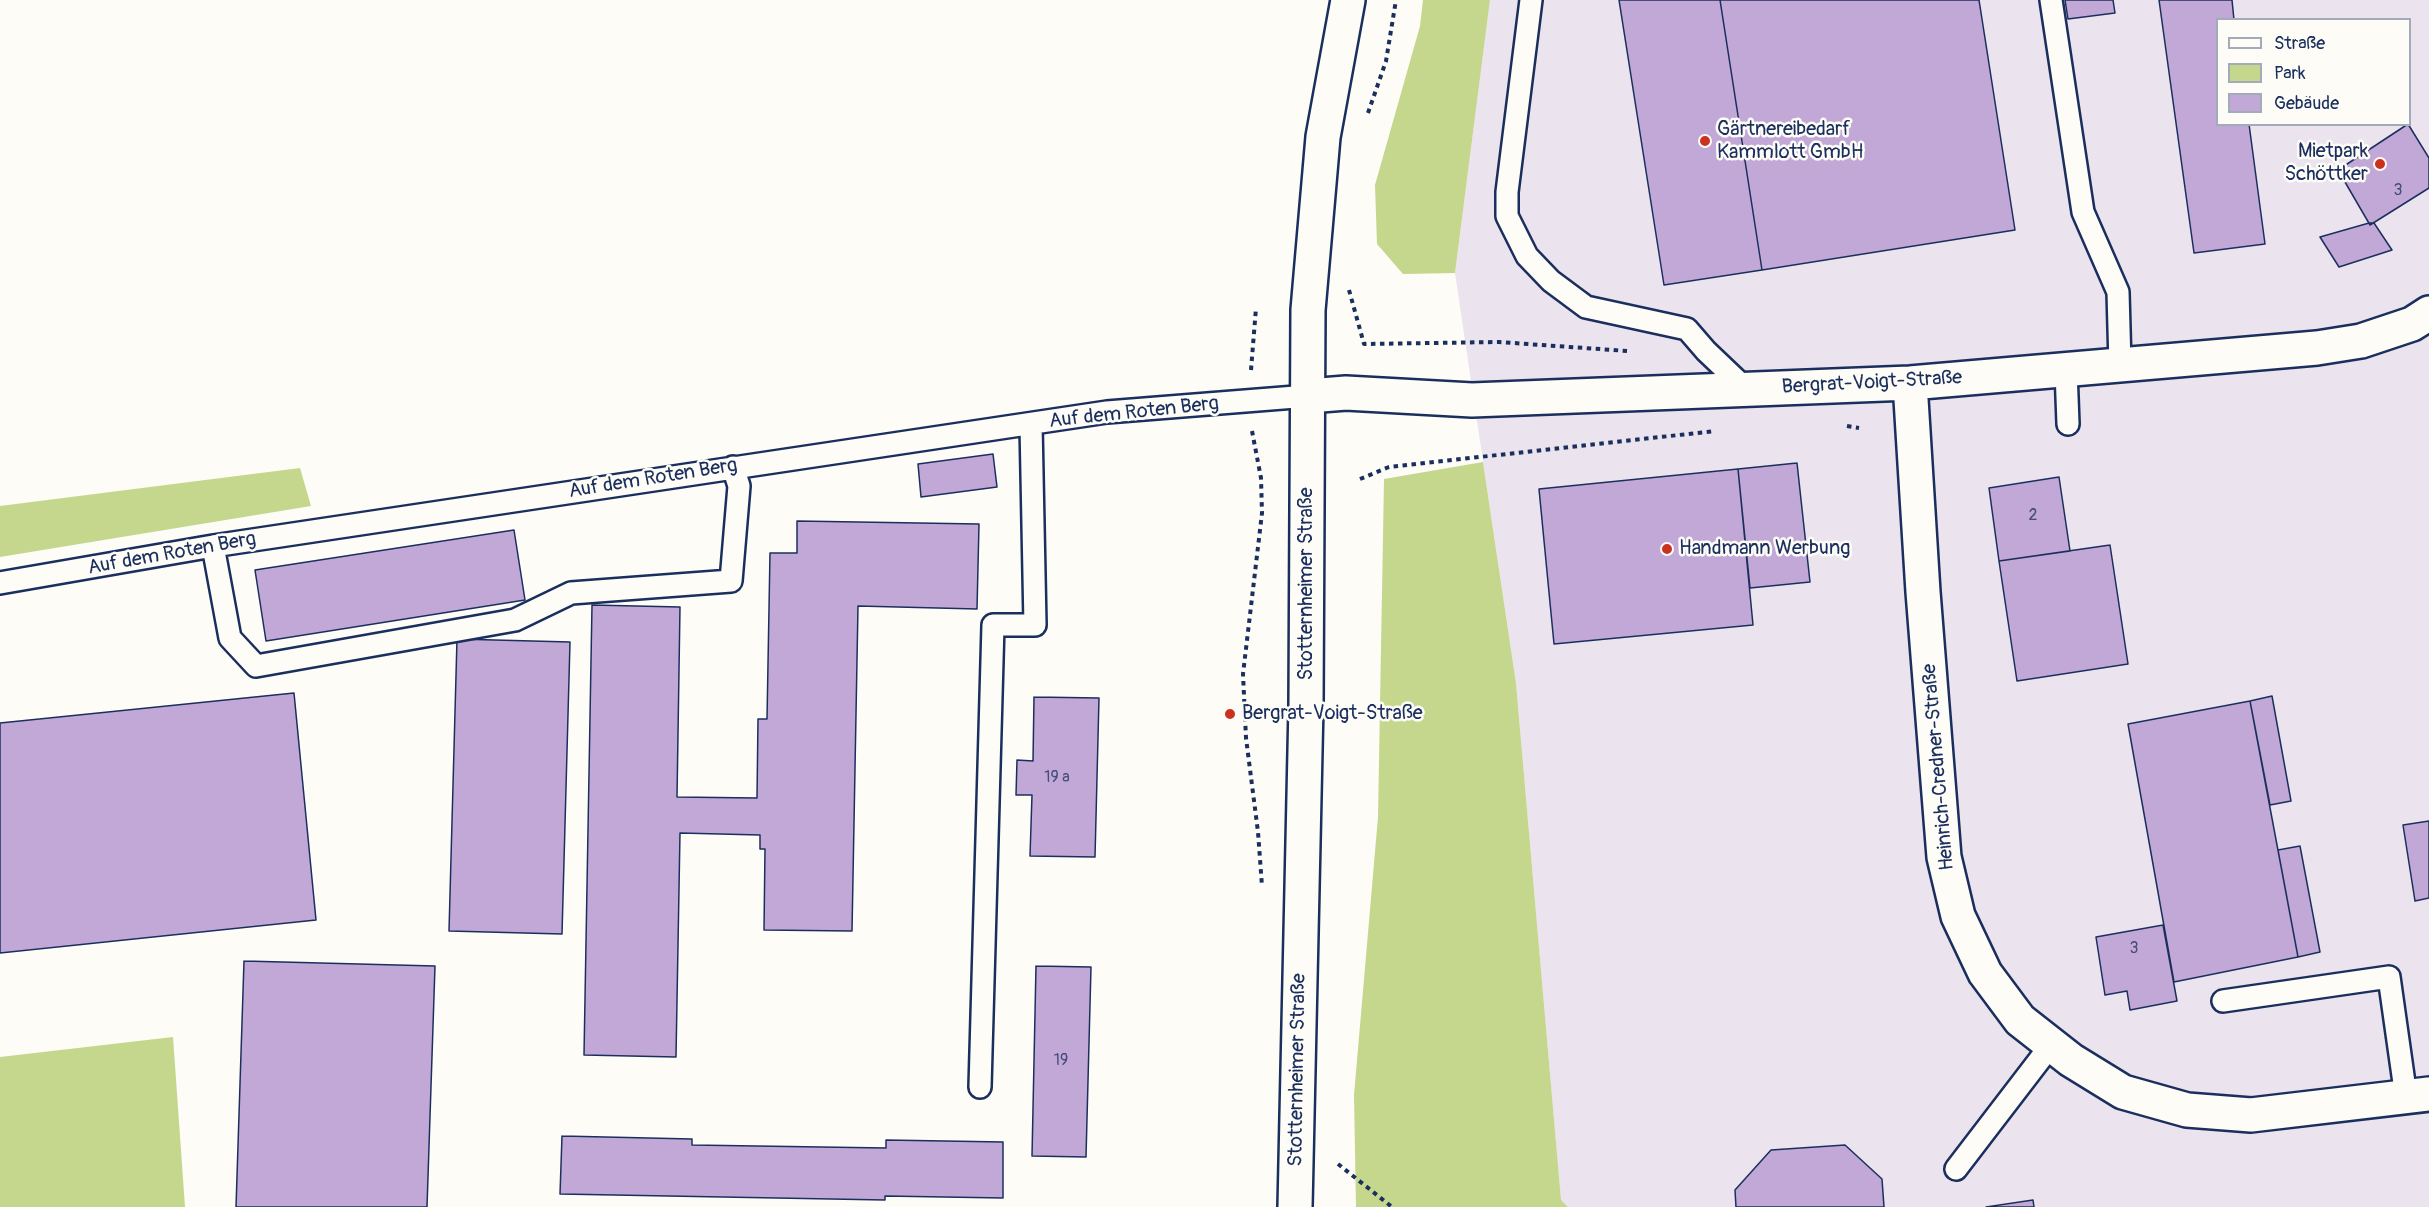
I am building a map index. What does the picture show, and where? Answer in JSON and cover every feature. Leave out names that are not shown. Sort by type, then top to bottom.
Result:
[{"type":"street","name":"Stotternheimer Straße","points":[[1295,1207],[1306,717],[1308,310],[1323,137],[1348,0]]},
{"type":"street","name":"Bergrat-Voigt-Straße","points":[[1308,396],[1346,393],[1472,400],[1910,383],[2317,348],[2361,341],[2412,324],[2429,313]]},
{"type":"street","name":"Heinrich-Credner-Straße","points":[[1910,383],[1944,856],[1958,915],[1985,973],[2020,1020],[2071,1060],[2122,1092],[2187,1110],[2251,1115],[2418,1096]]},
{"type":"lane","points":[[1531,0],[1507,192],[1507,216],[1527,256],[1551,281],[1586,307],[1687,329],[1706,351],[1747,390]]},
{"type":"lane","points":[[2052,0],[2084,212],[2118,292],[2121,365]]},
{"type":"lane","points":[[2066,370],[2068,424]]},
{"type":"lane","name":"Auf dem Roten Berg","points":[[0,583],[213,546],[1107,412],[1308,396]]},
{"type":"lane","points":[[980,1087],[993,626],[1035,625],[1031,424]]},
{"type":"lane","points":[[213,546],[230,638],[256,666],[514,620],[571,593],[731,581],[740,486],[733,467]]},
{"type":"lane","points":[[2223,1001],[2390,977],[2418,1096]]},
{"type":"lane","points":[[1956,1169],[2051,1045]]},
{"type":"path","points":[[1367,116],[1386,61],[1396,0]]},
{"type":"path","points":[[1349,289],[1364,344]]},
{"type":"path","points":[[1256,308],[1248,401],[1252,439],[1261,478],[1262,513],[1243,674],[1246,738],[1258,832],[1262,889]]},
{"type":"path","points":[[1837,423],[1859,429]]},
{"type":"path","points":[[1360,479],[1389,466],[1720,431]]},
{"type":"path","points":[[1338,1164],[1392,1207]]},
{"type":"shaded area","points":[[1490,0],[2429,0],[2429,1207],[1568,1207],[1561,1201],[1516,683],[1455,273]]},
{"type":"green space","points":[[1423,0],[1490,0],[1455,273],[1403,274],[1377,244],[1375,185],[1420,26]]},
{"type":"green space","points":[[1483,462],[1516,683],[1561,1200],[1568,1207],[1356,1207],[1354,1095],[1378,817],[1384,479]]},
{"type":"green space","points":[[300,468],[311,506],[0,557],[0,506]]},
{"type":"green space","points":[[173,1037],[185,1207],[0,1207],[0,1057]]},
{"type":"building","points":[[1619,0],[1720,0],[1762,270],[1664,285]]},
{"type":"building","points":[[1720,0],[1979,0],[2015,230],[1762,270]]},
{"type":"building","points":[[2065,0],[2113,0],[2115,13],[2068,19]]},
{"type":"building","points":[[2159,0],[2232,0],[2234,18],[2216,18],[2216,126],[2249,126],[2265,244],[2194,253]]},
{"type":"building","points":[[2405,126],[2409,126],[2429,158],[2429,188],[2370,225],[2338,170]]},
{"type":"building","points":[[2374,223],[2392,250],[2339,267],[2320,237]]},
{"type":"building","points":[[993,454],[997,487],[921,497],[918,464]]},
{"type":"building","points":[[1797,463],[1810,582],[1750,588],[1738,469]]},
{"type":"building","points":[[1738,469],[1753,625],[1554,644],[1539,489]]},
{"type":"building","points":[[2059,477],[2070,551],[1999,561],[1989,488]]},
{"type":"building","points":[[797,521],[979,524],[977,609],[858,606],[852,931],[764,930],[765,849],[760,849],[760,835],[680,833],[676,1057],[584,1055],[592,605],[680,607],[677,797],[757,798],[758,719],[767,719],[770,553],[797,553]]},
{"type":"building","points":[[514,530],[525,600],[266,641],[255,570]]},
{"type":"building","points":[[2110,545],[2128,664],[2017,681],[1999,561]]},
{"type":"building","points":[[457,639],[570,642],[562,934],[449,931]]},
{"type":"building","points":[[294,693],[316,920],[0,953],[0,723]]},
{"type":"building","points":[[2272,696],[2291,801],[2270,805],[2250,701]]},
{"type":"building","points":[[1034,697],[1099,698],[1095,857],[1030,856],[1032,795],[1016,795],[1017,760],[1033,761]]},
{"type":"building","points":[[2250,701],[2298,957],[2174,982],[2128,724]]},
{"type":"building","points":[[2429,821],[2429,898],[2415,901],[2403,825]]},
{"type":"building","points":[[2300,846],[2320,952],[2298,957],[2278,850]]},
{"type":"building","points":[[2163,925],[2177,1001],[2130,1010],[2127,991],[2105,995],[2096,937]]},
{"type":"building","points":[[244,961],[435,966],[427,1207],[236,1207]]},
{"type":"building","points":[[1036,966],[1091,967],[1086,1157],[1032,1156]]},
{"type":"building","points":[[562,1136],[692,1139],[692,1145],[886,1148],[886,1140],[1003,1142],[1003,1198],[885,1196],[885,1200],[560,1194]]},
{"type":"building","points":[[1845,1145],[1882,1179],[1884,1207],[1736,1207],[1735,1190],[1771,1150]]},
{"type":"building","points":[[2033,1200],[2034,1207],[1986,1207]]},
{"type":"place","name":"Gärtnereibedarf Kammlott GmbH","points":[[1705,141]]},
{"type":"place","name":"Mietpark Schöttker","points":[[2380,164]]},
{"type":"place","name":"Handmann Werbung","points":[[1667,549]]},
{"type":"place","name":"Bergrat-Voigt-Straße","points":[[1230,714]]}]
